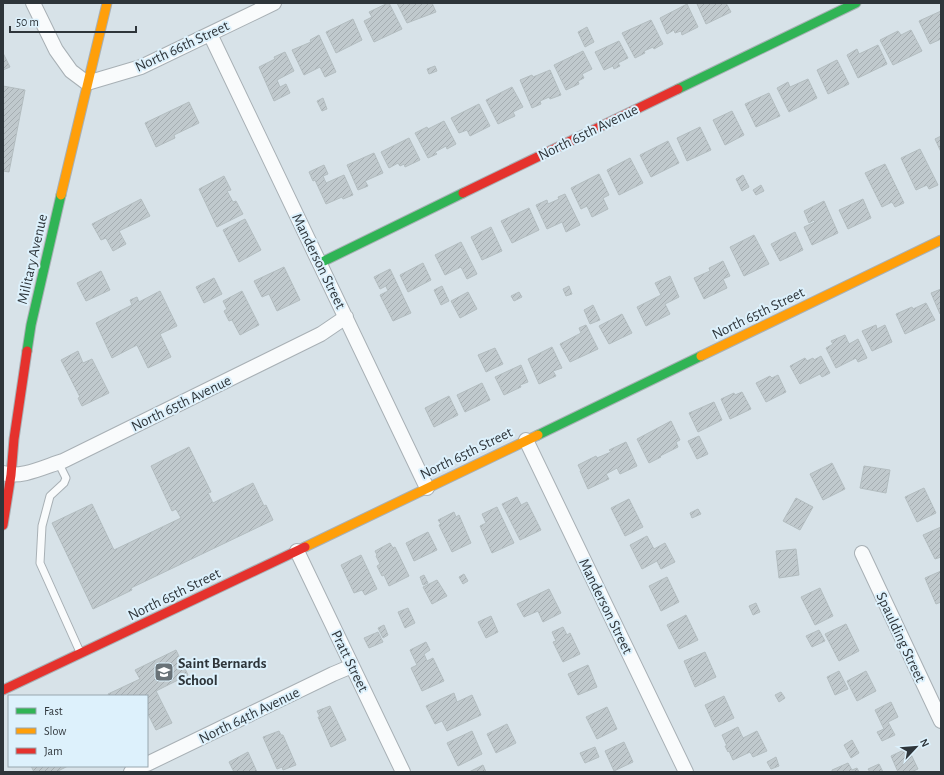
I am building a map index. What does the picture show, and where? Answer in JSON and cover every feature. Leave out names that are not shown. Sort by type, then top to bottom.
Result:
[{"type":"street","points":[[33,3],[56,50],[71,71],[87,83]]},
{"type":"street","name":"Military Avenue","points":[[3,525],[7,474],[14,439],[31,325],[107,3]]},
{"type":"street","name":"North 66th Street","points":[[87,83],[141,67],[274,3]]},
{"type":"street","name":"North 65th Avenue","points":[[320,263],[856,3]]},
{"type":"street","name":"Manderson Street","points":[[210,34],[427,488]]},
{"type":"street","name":"North 65th Street","points":[[3,690],[297,551],[941,240]]},
{"type":"street","name":"North 65th Avenue","points":[[7,474],[40,469],[58,462],[314,337],[346,317]]},
{"type":"street","name":"Manderson Street","points":[[526,440],[686,772]]},
{"type":"street","name":"Pratt Street","points":[[297,551],[403,772]]},
{"type":"street","name":"Spaulding Street","points":[[862,553],[941,721]]},
{"type":"street","name":"North 64th Avenue","points":[[148,764],[352,666]]},
{"type":"street","points":[[131,772],[141,767]]},
{"type":"lane","points":[[58,462],[66,478],[64,483],[50,496],[42,526],[40,562],[81,654]]},
{"type":"building","points":[[388,3],[402,29],[374,42],[364,21],[372,17],[369,12]]},
{"type":"building","points":[[397,3],[432,3],[436,12],[407,23]]},
{"type":"building","points":[[726,3],[731,12],[706,24],[697,4]]},
{"type":"building","points":[[687,4],[698,27],[682,35],[681,31],[675,33],[674,30],[667,34],[660,18]]},
{"type":"building","points":[[941,11],[941,39],[930,44],[919,21]]},
{"type":"building","points":[[353,19],[362,40],[336,53],[326,32]]},
{"type":"building","points":[[651,20],[663,44],[654,49],[653,47],[644,51],[645,53],[635,58],[622,33]]},
{"type":"building","points":[[587,27],[594,42],[585,47],[578,32]]},
{"type":"building","points":[[911,30],[922,51],[893,65],[880,40],[898,31],[901,35]]},
{"type":"building","points":[[319,35],[336,72],[325,77],[320,67],[304,75],[292,50],[311,42],[310,40]]},
{"type":"building","points":[[619,41],[628,58],[618,63],[620,66],[614,69],[613,66],[604,70],[595,52]]},
{"type":"building","points":[[878,45],[887,64],[858,78],[847,55],[857,49],[859,54]]},
{"type":"building","points":[[583,51],[592,69],[582,74],[584,78],[578,81],[579,84],[566,90],[554,65]]},
{"type":"building","points":[[285,52],[294,71],[277,80],[280,87],[286,84],[290,93],[274,101],[259,67]]},
{"type":"building","points":[[3,53],[10,67],[3,70]]},
{"type":"building","points":[[837,60],[849,84],[828,94],[817,70]]},
{"type":"building","points":[[435,66],[437,71],[429,74],[427,69]]},
{"type":"building","points":[[550,70],[561,95],[550,99],[549,97],[540,101],[541,104],[532,108],[520,80],[532,75],[533,77]]},
{"type":"building","points":[[808,79],[817,98],[789,112],[777,88],[788,82],[790,87]]},
{"type":"building","points":[[3,86],[25,90],[9,172],[3,171]]},
{"type":"building","points":[[512,87],[523,107],[513,112],[515,116],[498,124],[486,100]]},
{"type":"building","points":[[769,93],[780,116],[756,127],[745,104]]},
{"type":"building","points":[[323,98],[327,109],[322,111],[317,101]]},
{"type":"building","points":[[189,102],[199,123],[174,135],[175,138],[156,147],[145,123]]},
{"type":"building","points":[[479,104],[490,126],[470,136],[467,130],[459,133],[451,118]]},
{"type":"building","points":[[732,111],[744,135],[725,145],[713,120]]},
{"type":"building","points":[[444,121],[456,144],[447,149],[446,146],[435,152],[437,154],[428,158],[415,133],[427,127],[428,129]]},
{"type":"building","points":[[700,127],[711,150],[687,161],[677,138]]},
{"type":"building","points":[[941,136],[941,152],[935,139]]},
{"type":"building","points":[[409,138],[420,160],[405,167],[404,164],[400,166],[398,163],[389,168],[381,152]]},
{"type":"building","points":[[668,141],[679,163],[651,177],[640,155]]},
{"type":"building","points":[[920,149],[938,185],[929,189],[927,185],[916,190],[901,158]]},
{"type":"building","points":[[374,153],[383,173],[365,181],[368,186],[358,190],[347,165]]},
{"type":"building","points":[[630,158],[643,183],[619,195],[607,170]]},
{"type":"building","points":[[885,164],[904,203],[895,207],[892,202],[882,207],[865,173]]},
{"type":"building","points":[[324,165],[328,174],[323,176],[326,183],[344,175],[353,195],[343,199],[342,197],[326,204],[315,180],[313,181],[309,172]]},
{"type":"building","points":[[599,174],[609,195],[603,198],[608,209],[592,217],[587,206],[581,209],[571,188]]},
{"type":"building","points":[[743,175],[749,187],[742,191],[736,179]]},
{"type":"building","points":[[224,176],[231,190],[227,191],[233,202],[236,201],[243,214],[217,227],[199,189]]},
{"type":"building","points":[[761,185],[764,191],[756,195],[753,190]]},
{"type":"building","points":[[565,194],[580,225],[566,232],[562,222],[547,229],[536,205],[547,200],[548,204],[559,199],[558,197]]},
{"type":"building","points":[[141,199],[150,216],[119,231],[126,244],[113,251],[106,238],[101,240],[92,224]]},
{"type":"building","points":[[863,199],[871,218],[848,229],[839,210]]},
{"type":"building","points":[[824,201],[838,233],[812,245],[804,227],[815,222],[814,220],[809,223],[804,211]]},
{"type":"building","points":[[529,208],[539,230],[512,243],[501,221]]},
{"type":"building","points":[[245,219],[261,250],[239,262],[223,230]]},
{"type":"building","points":[[491,227],[502,251],[482,260],[471,237]]},
{"type":"building","points":[[795,232],[803,250],[780,261],[771,244]]},
{"type":"building","points":[[754,235],[769,264],[744,276],[730,247]]},
{"type":"building","points":[[461,242],[477,274],[467,279],[461,267],[445,275],[435,255]]},
{"type":"building","points":[[723,261],[730,276],[723,279],[727,288],[704,299],[694,278],[710,271],[709,268]]},
{"type":"building","points":[[423,263],[431,280],[408,292],[400,275]]},
{"type":"building","points":[[284,267],[300,300],[277,311],[269,294],[262,297],[254,281]]},
{"type":"building","points":[[390,269],[411,313],[393,321],[380,295],[388,291],[386,286],[380,289],[374,277]]},
{"type":"building","points":[[101,271],[110,290],[86,301],[77,283]]},
{"type":"building","points":[[670,276],[679,297],[665,304],[670,314],[646,326],[637,307],[661,295],[655,283]]},
{"type":"building","points":[[214,278],[222,294],[204,303],[196,287]]},
{"type":"building","points":[[442,286],[449,301],[441,305],[434,290]]},
{"type":"building","points":[[569,286],[572,294],[566,296],[563,289]]},
{"type":"building","points":[[941,289],[941,314],[940,314],[931,293]]},
{"type":"building","points":[[160,291],[177,326],[160,334],[171,357],[148,368],[137,345],[112,358],[96,323],[132,305],[130,300],[137,297],[139,302]]},
{"type":"building","points":[[242,291],[259,325],[240,335],[232,320],[229,321],[224,311],[227,309],[223,301]]},
{"type":"building","points":[[468,292],[477,309],[460,318],[451,301]]},
{"type":"building","points":[[519,292],[522,297],[514,301],[511,296]]},
{"type":"building","points":[[926,303],[935,320],[905,334],[896,314]]},
{"type":"building","points":[[593,305],[600,320],[590,324],[584,310]]},
{"type":"building","points":[[622,314],[632,333],[609,344],[599,326]]},
{"type":"building","points":[[586,325],[598,349],[570,362],[560,344],[581,333],[579,328]]},
{"type":"building","points":[[876,325],[877,329],[885,325],[892,342],[872,351],[862,331]]},
{"type":"building","points":[[845,335],[849,344],[858,339],[867,358],[858,362],[856,358],[836,368],[826,348],[833,344],[831,341]]},
{"type":"building","points":[[552,347],[562,368],[553,371],[556,376],[539,384],[528,359]]},
{"type":"building","points":[[495,348],[503,364],[486,372],[478,355]]},
{"type":"building","points":[[78,351],[83,363],[92,359],[109,393],[82,406],[78,398],[80,397],[61,360]]},
{"type":"building","points":[[821,356],[830,373],[822,377],[820,374],[800,384],[790,366],[805,358],[807,361],[813,358],[814,360]]},
{"type":"building","points":[[521,365],[528,382],[504,395],[495,377]]},
{"type":"building","points":[[778,375],[786,392],[766,402],[756,383],[770,376],[772,378]]},
{"type":"building","points":[[482,383],[490,400],[465,412],[457,395]]},
{"type":"building","points":[[742,392],[751,409],[730,419],[721,399],[734,393],[735,395]]},
{"type":"building","points":[[449,396],[458,415],[434,427],[425,408]]},
{"type":"building","points":[[714,402],[722,420],[698,432],[689,413]]},
{"type":"building","points":[[671,421],[680,440],[676,442],[678,447],[649,463],[637,439]]},
{"type":"building","points":[[699,436],[708,454],[697,459],[688,441]]},
{"type":"building","points":[[626,442],[637,466],[620,474],[617,468],[606,474],[609,479],[588,489],[578,465],[596,456],[597,458],[611,452],[609,450]]},
{"type":"building","points":[[189,447],[211,492],[208,493],[213,503],[253,483],[264,506],[266,505],[273,520],[131,588],[132,590],[93,609],[52,523],[92,504],[114,550],[181,518],[176,509],[172,511],[151,466]]},
{"type":"building","points":[[832,463],[845,489],[823,500],[810,474]]},
{"type":"building","points":[[864,466],[890,470],[886,493],[860,488]]},
{"type":"building","points":[[924,488],[936,513],[917,522],[905,497]]},
{"type":"building","points":[[517,497],[521,505],[527,502],[541,530],[520,540],[502,504]]},
{"type":"building","points":[[796,498],[813,507],[800,530],[783,521]]},
{"type":"building","points":[[629,499],[643,527],[625,536],[611,508]]},
{"type":"building","points":[[497,507],[514,543],[492,553],[480,526],[486,523],[482,514]]},
{"type":"building","points":[[698,509],[701,514],[692,518],[690,513]]},
{"type":"building","points":[[454,512],[456,517],[459,515],[471,543],[452,552],[438,520]]},
{"type":"building","points":[[941,527],[941,557],[935,559],[923,535]]},
{"type":"building","points":[[428,532],[437,550],[414,561],[406,543]]},
{"type":"building","points":[[647,536],[654,549],[665,543],[675,562],[661,569],[657,561],[642,569],[630,545]]},
{"type":"building","points":[[390,543],[393,548],[395,547],[409,576],[389,586],[384,575],[382,576],[377,566],[380,564],[375,551]]},
{"type":"building","points":[[796,549],[799,575],[779,578],[776,551]]},
{"type":"building","points":[[361,555],[377,589],[365,595],[362,590],[354,593],[341,565]]},
{"type":"building","points":[[941,571],[941,602],[936,604],[925,578]]},
{"type":"building","points":[[464,574],[468,581],[463,584],[459,577]]},
{"type":"building","points":[[424,575],[428,583],[423,585],[420,577]]},
{"type":"building","points":[[667,577],[679,602],[661,611],[649,586]]},
{"type":"building","points":[[437,580],[447,596],[432,604],[423,587]]},
{"type":"building","points":[[820,588],[833,616],[815,625],[801,597]]},
{"type":"building","points":[[549,589],[561,613],[543,622],[538,611],[524,617],[517,604]]},
{"type":"building","points":[[756,603],[760,612],[753,615],[749,606]]},
{"type":"building","points":[[408,608],[415,623],[405,628],[398,612]]},
{"type":"building","points":[[686,615],[698,640],[679,649],[667,625]]},
{"type":"building","points":[[491,616],[498,632],[486,638],[478,622]]},
{"type":"building","points":[[846,624],[859,651],[839,661],[825,634]]},
{"type":"building","points":[[384,625],[388,635],[383,638],[378,628]]},
{"type":"building","points":[[563,627],[567,635],[570,633],[580,654],[563,662],[553,642],[556,641],[552,632]]},
{"type":"building","points":[[819,630],[825,641],[812,647],[806,636]]},
{"type":"building","points":[[378,632],[383,642],[369,648],[364,638]]},
{"type":"building","points":[[426,642],[430,650],[424,654],[427,661],[433,658],[444,681],[422,691],[411,668],[417,665],[410,650]]},
{"type":"building","points":[[176,650],[188,675],[156,691],[172,723],[156,730],[148,714],[148,695],[108,695],[140,679],[135,670]]},
{"type":"building","points":[[705,652],[716,677],[695,687],[684,661]]},
{"type":"building","points":[[588,665],[597,687],[578,695],[568,674]]},
{"type":"building","points":[[839,671],[848,689],[835,695],[827,677]]},
{"type":"building","points":[[866,671],[876,691],[857,701],[847,681]]},
{"type":"building","points":[[781,692],[785,698],[779,702],[775,695]]},
{"type":"building","points":[[454,693],[457,702],[472,695],[481,715],[447,731],[442,721],[435,724],[426,706]]},
{"type":"building","points":[[724,696],[734,718],[715,727],[705,705]]},
{"type":"building","points":[[891,702],[898,717],[888,722],[895,735],[882,741],[877,732],[884,729],[875,710]]},
{"type":"building","points":[[330,706],[346,740],[331,747],[318,717],[320,717],[317,711]]},
{"type":"building","points":[[607,707],[617,729],[597,739],[586,717]]},
{"type":"building","points":[[507,724],[516,743],[496,753],[487,734]]},
{"type":"building","points":[[738,727],[743,738],[757,731],[767,751],[753,757],[750,752],[733,760],[725,746],[727,746],[722,735]]},
{"type":"building","points":[[279,731],[281,735],[283,735],[296,765],[283,770],[282,767],[277,769],[263,737]]},
{"type":"building","points":[[472,731],[482,754],[458,766],[447,743]]},
{"type":"building","points":[[852,740],[859,753],[851,758],[844,745]]},
{"type":"building","points":[[624,742],[633,762],[614,771],[605,751]]},
{"type":"building","points":[[595,747],[599,757],[585,763],[580,753]]},
{"type":"building","points":[[908,748],[918,769],[911,772],[898,772],[891,756]]},
{"type":"building","points":[[248,752],[257,772],[234,772],[229,762]]},
{"type":"building","points":[[776,757],[779,766],[771,769],[767,762]]},
{"type":"building","points":[[848,763],[852,770],[857,768],[859,772],[832,772],[832,770]]},
{"type":"building","points":[[879,764],[883,772],[870,772],[868,769]]},
{"type":"building","points":[[483,765],[486,772],[469,772]]},
{"type":"building","points":[[32,767],[66,767],[56,772],[34,772]]},
{"type":"traffic: fast","points":[[678,89],[856,3]]},
{"type":"traffic: fast","points":[[320,263],[463,193]]},
{"type":"traffic: fast","points":[[27,351],[31,325],[61,195]]},
{"type":"traffic: fast","points":[[538,435],[701,356]]},
{"type":"traffic: slow","points":[[61,195],[107,3]]},
{"type":"traffic: slow","points":[[701,356],[941,240]]},
{"type":"traffic: slow","points":[[305,547],[538,435]]},
{"type":"traffic: jam","points":[[463,193],[678,89]]},
{"type":"traffic: jam","points":[[3,525],[27,351]]},
{"type":"traffic: jam","points":[[3,690],[305,547]]},
{"type":"place","name":"Saint Bernards School","points":[[164,672]]}]
